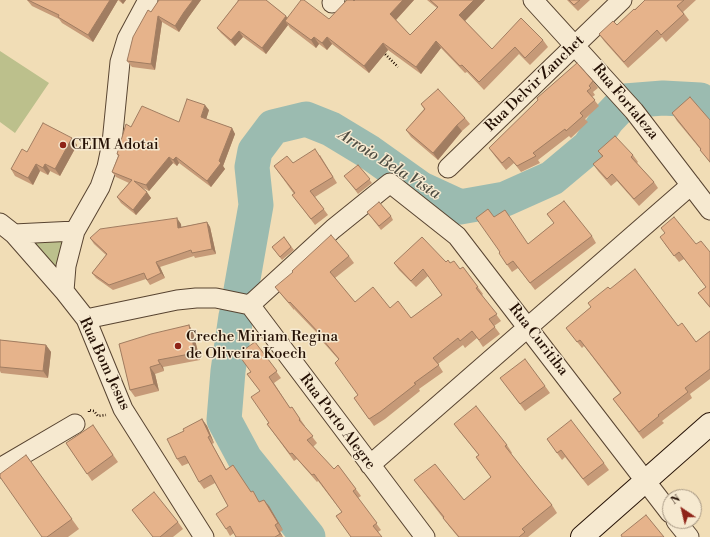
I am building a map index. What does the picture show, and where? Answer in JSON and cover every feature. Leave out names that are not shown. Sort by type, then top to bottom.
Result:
[{"type":"main road","points":[[582,537],[710,424]]},
{"type":"street","points":[[64,291],[66,266],[75,231],[100,187],[107,167],[112,143],[120,62],[127,39],[148,0]]},
{"type":"street","name":"Rua Fortaleza","points":[[533,0],[618,92],[710,210]]},
{"type":"street","name":"Rua Delvir Zanchet","points":[[448,168],[622,0]]},
{"type":"street","name":"Rua Curitiba","points":[[250,305],[333,228],[390,183],[457,236],[662,503]]},
{"type":"street","points":[[370,465],[691,185]]},
{"type":"street","points":[[7,228],[75,231]]},
{"type":"street","points":[[7,228],[64,291]]},
{"type":"street","name":"Rua Bom Jesus","points":[[64,291],[86,319],[123,409],[204,537]]},
{"type":"street","points":[[86,319],[177,300],[196,298],[216,298],[250,305]]},
{"type":"street","name":"Rua Porto Alegre","points":[[250,305],[424,537]]},
{"type":"street","points":[[0,468],[75,424]]},
{"type":"street","points":[[682,529],[689,537]]},
{"type":"path","points":[[382,51],[398,67]]},
{"type":"path","points":[[75,424],[85,419],[89,410],[94,411],[98,416],[105,416],[123,409]]},
{"type":"green space","points":[[0,51],[49,83],[15,133],[0,122]]},
{"type":"green space","points":[[67,236],[56,277],[25,241]]},
{"type":"building","points":[[28,0],[110,0],[88,35],[58,17],[59,15]]},
{"type":"building","points":[[159,0],[193,0],[175,26],[158,16],[151,64],[127,61],[133,37],[148,10],[151,12]]},
{"type":"building","points":[[239,0],[266,0],[286,16],[262,48],[239,31],[231,40],[217,28]]},
{"type":"building","points":[[301,0],[304,0],[329,19],[347,0],[403,0],[390,14],[410,35],[438,7],[430,0],[474,0],[459,15],[492,49],[521,18],[543,40],[525,58],[515,47],[479,82],[462,65],[460,66],[436,41],[416,67],[383,43],[364,66],[327,37],[322,43],[314,37],[311,40],[285,21]]},
{"type":"building","points":[[569,0],[580,0],[574,5]]},
{"type":"building","points":[[645,0],[684,0],[677,6],[684,14],[661,35],[657,30],[624,62],[599,34],[613,21],[617,25]]},
{"type":"building","points":[[577,63],[593,81],[589,86],[591,88],[587,91],[595,100],[580,113],[583,116],[566,131],[565,129],[533,153],[536,156],[517,166],[509,157],[502,163],[489,148],[538,100],[537,98]]},
{"type":"building","points":[[438,89],[465,118],[433,153],[406,130],[425,109],[421,104]]},
{"type":"building","points":[[690,97],[710,120],[710,162],[672,113]]},
{"type":"building","points":[[187,99],[205,105],[201,117],[232,128],[219,161],[221,163],[207,181],[176,157],[173,160],[169,157],[146,185],[134,181],[147,192],[133,210],[117,197],[132,180],[112,172],[119,155],[117,154],[126,124],[131,127],[142,106],[179,122]]},
{"type":"building","points":[[43,123],[72,138],[55,169],[45,164],[43,168],[36,164],[28,178],[11,169],[22,149],[27,152]]},
{"type":"building","points":[[615,136],[633,155],[631,157],[654,182],[634,199],[612,174],[607,179],[593,164],[603,156],[598,151]]},
{"type":"building","points":[[315,149],[333,177],[310,191],[324,209],[311,219],[292,195],[295,193],[274,166],[287,156],[293,163]]},
{"type":"building","points":[[358,165],[370,179],[356,190],[344,176]]},
{"type":"building","points":[[564,201],[592,236],[530,283],[513,261],[507,265],[499,253],[500,252],[476,218],[488,209],[494,217],[505,210],[528,244],[554,223],[547,214]]},
{"type":"building","points":[[379,202],[391,216],[379,226],[367,212]]},
{"type":"building","points":[[674,217],[696,244],[701,241],[710,252],[710,307],[698,293],[706,287],[679,252],[674,256],[660,237],[665,233],[661,228]]},
{"type":"building","points":[[177,218],[178,228],[207,222],[212,249],[192,253],[191,250],[156,262],[161,273],[147,280],[144,273],[109,285],[92,273],[107,254],[90,238],[100,229]]},
{"type":"building","points":[[331,235],[349,256],[330,272],[355,302],[373,287],[390,308],[398,301],[411,318],[442,295],[423,269],[411,281],[394,263],[422,237],[446,262],[448,260],[450,263],[454,261],[460,269],[463,267],[478,287],[476,288],[497,314],[489,319],[495,327],[479,340],[472,331],[460,341],[458,338],[433,358],[439,365],[369,419],[354,398],[358,395],[335,363],[339,359],[318,334],[319,333],[275,287],[293,272],[292,271]]},
{"type":"building","points":[[284,237],[291,247],[280,257],[272,247]]},
{"type":"building","points":[[635,269],[678,326],[682,323],[696,342],[710,331],[710,369],[685,388],[688,392],[639,432],[613,399],[621,393],[580,340],[577,342],[566,328],[591,307],[588,303],[608,287],[610,289]]},
{"type":"building","points":[[189,325],[195,353],[158,360],[160,364],[150,367],[154,384],[130,390],[119,344],[151,334]]},
{"type":"building","points":[[0,340],[46,345],[43,371],[0,367]]},
{"type":"building","points":[[255,342],[277,371],[269,377],[290,408],[292,407],[300,419],[299,420],[313,436],[307,440],[334,469],[338,465],[356,489],[353,491],[377,523],[373,526],[382,537],[351,537],[336,516],[342,512],[314,474],[312,475],[292,453],[290,454],[267,424],[269,423],[251,397],[260,391],[247,374],[251,372],[238,354]]},
{"type":"building","points":[[525,359],[545,386],[520,404],[500,378]]},
{"type":"building","points":[[476,406],[507,445],[505,446],[552,505],[522,529],[525,532],[519,537],[459,537],[414,480],[435,464],[464,500],[491,477],[476,457],[479,455],[454,424]]},
{"type":"building","points":[[202,419],[210,436],[208,437],[226,470],[233,465],[251,492],[253,491],[259,502],[264,500],[278,523],[275,525],[280,534],[275,537],[236,537],[230,526],[226,529],[216,514],[228,506],[211,475],[199,482],[185,456],[177,459],[167,439],[184,431],[183,429]]},
{"type":"building","points":[[571,420],[604,463],[583,479],[561,450],[557,453],[547,439]]},
{"type":"building","points":[[93,425],[113,455],[87,474],[66,443]]},
{"type":"building","points":[[26,455],[72,519],[47,537],[42,537],[0,477],[0,474]]},
{"type":"building","points":[[154,492],[178,522],[160,537],[153,537],[132,510]]},
{"type":"building","points":[[646,515],[664,537],[622,537],[621,535]]},
{"type":"waterway","name":"Arroio Bela Vista","points":[[241,290],[256,205],[252,167],[255,151],[273,127],[306,119],[331,129],[369,152],[421,189],[460,207],[505,199],[552,178],[589,147],[607,120],[625,101],[663,98],[700,100],[710,105]]},
{"type":"waterway","name":"Arroio Bela Vista","points":[[236,316],[228,371],[224,420],[245,459],[308,537]]},
{"type":"place","name":"CEIM Adotai","points":[[63,145]]},
{"type":"place","name":"Creche Miriam Regina de Oliveira Koech","points":[[178,346]]}]
